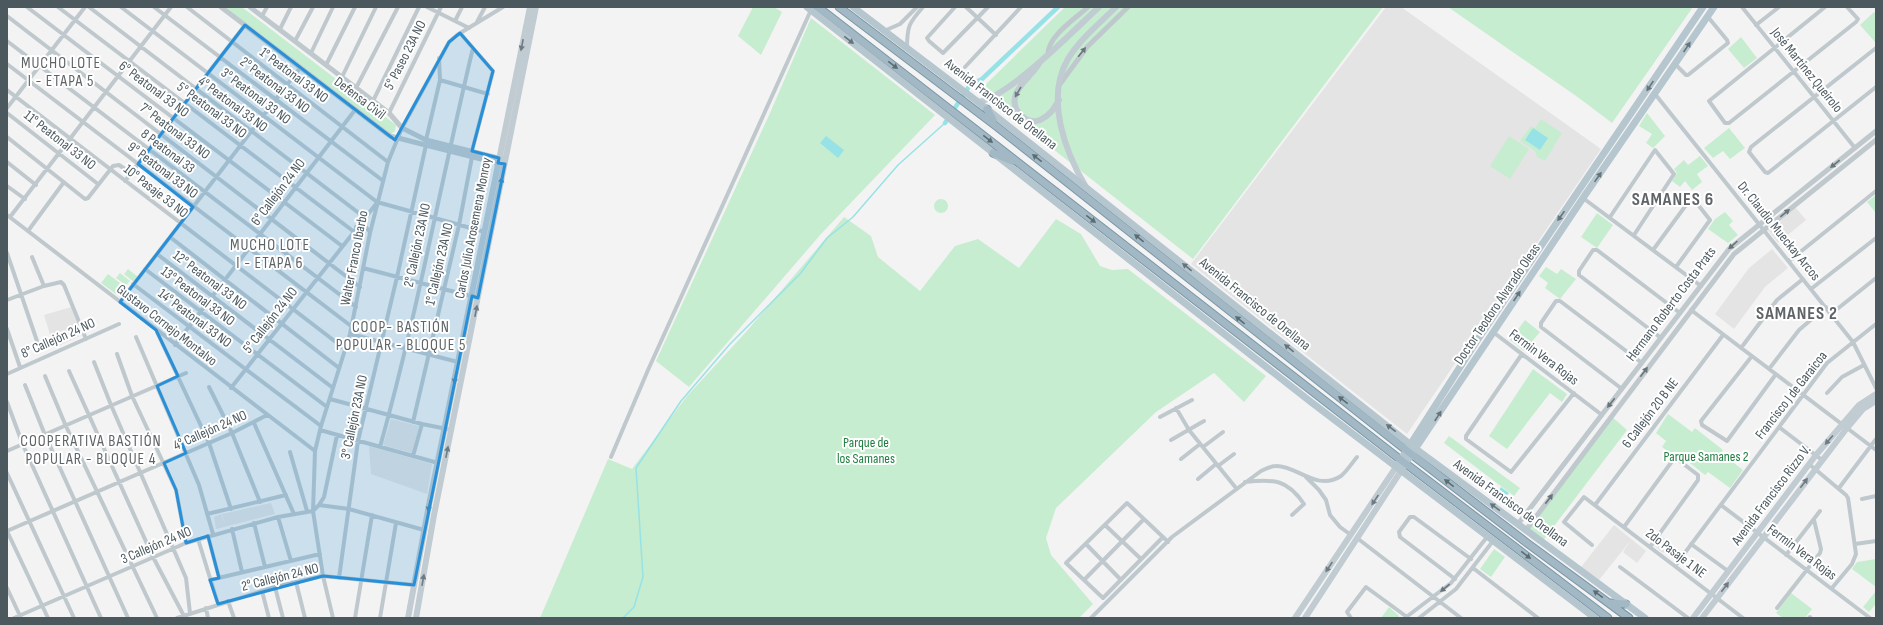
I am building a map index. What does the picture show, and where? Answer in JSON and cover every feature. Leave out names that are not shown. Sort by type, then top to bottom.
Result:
[{"type":"highway","name":"Avenida Francisco de Orellana","points":[[839,7],[968,104],[1411,449],[1527,543],[1629,618]]},
{"type":"highway","points":[[812,8],[944,104],[955,118],[1021,165],[1403,462],[1608,618]]},
{"type":"highway","points":[[987,109],[996,126]]},
{"type":"highway","points":[[993,153],[1021,165]]},
{"type":"highway","points":[[1610,603],[1626,604]]},
{"type":"main road","name":"Carlos Julio Arosemena Monroy","points":[[416,618],[478,298],[530,7]]},
{"type":"main road","name":"Carlos Julio Arosemena Monroy","points":[[408,618],[424,530],[485,232],[536,7]]},
{"type":"main road","name":"Avenida Francisco de Orellana","points":[[853,7],[976,100],[1411,449],[1518,524],[1645,618]]},
{"type":"main road","points":[[976,100],[994,97],[1048,54],[1099,7]]},
{"type":"main road","points":[[1087,188],[1068,154],[1063,139],[1059,100],[1060,84],[1068,60],[1074,50],[1116,7]]},
{"type":"main road","name":"Doctor Teodoro Alvarado Oleas","points":[[1305,618],[1484,329],[1703,7]]},
{"type":"main road","name":"Doctor Teodoro Alvarado Oleas","points":[[1411,449],[1493,332],[1714,7]]},
{"type":"main road","points":[[812,8],[939,111],[955,118],[993,153],[1590,617]]},
{"type":"main road","points":[[1040,60],[1034,72],[1016,93],[1014,102],[1017,110],[1024,118],[1037,121],[1047,116],[1059,100]]},
{"type":"main road","name":"Avenida Francisco Rizzo V.","points":[[1702,618],[1822,460],[1858,405],[1876,394]]},
{"type":"main road","name":"Avenida Francisco Rizzo V.","points":[[1693,618],[1816,455],[1863,409],[1876,401]]},
{"type":"main road","name":"Doctor Teodoro Alvarado Oleas","points":[[1295,618],[1354,537]]},
{"type":"street","name":"6° Peatonal 33 NO","points":[[27,7],[284,202]]},
{"type":"street","name":"5° Peatonal 33 NO","points":[[58,7],[296,188],[355,229],[365,226],[370,233]]},
{"type":"street","points":[[7,108],[85,7]]},
{"type":"street","name":"4° Peatonal 33 NO","points":[[89,7],[364,218]]},
{"type":"street","name":"3° Peatonal 33 NO","points":[[121,7],[377,202]]},
{"type":"street","name":"2° Peatonal 33 NO","points":[[154,7],[382,180]]},
{"type":"street","points":[[9,216],[36,185],[171,7]]},
{"type":"street","name":"1° Peatonal 33 NO","points":[[187,7],[388,162]]},
{"type":"street","name":"Defensa Civil","points":[[221,7],[390,136],[396,139],[426,142],[472,151],[502,161]]},
{"type":"street","name":"Defensa Civil","points":[[250,7],[372,100],[388,113],[402,128],[426,142],[448,152],[502,161]]},
{"type":"street","points":[[262,16],[267,7]]},
{"type":"street","points":[[280,30],[291,7]]},
{"type":"street","points":[[295,41],[313,7]]},
{"type":"street","points":[[311,53],[333,7]]},
{"type":"street","points":[[326,65],[355,7]]},
{"type":"street","points":[[342,77],[376,7]]},
{"type":"street","points":[[356,88],[398,7]]},
{"type":"street","points":[[372,100],[419,7]]},
{"type":"street","points":[[427,7],[469,28]]},
{"type":"street","name":"5° Paseo 23A NO","points":[[388,113],[441,7]]},
{"type":"street","points":[[455,21],[462,7]]},
{"type":"street","points":[[477,23],[485,7]]},
{"type":"street","name":"Walter Franco Ibarbo","points":[[333,618],[323,576],[313,511],[315,451],[320,428],[350,334],[382,180],[396,139],[449,42],[460,33],[503,7]]},
{"type":"street","points":[[884,31],[900,24],[917,7]]},
{"type":"street","points":[[907,48],[907,30],[909,23],[923,7]]},
{"type":"street","points":[[955,7],[928,38],[929,41],[942,53],[946,53],[988,7]]},
{"type":"street","points":[[966,7],[996,35]]},
{"type":"street","points":[[965,67],[1021,7]]},
{"type":"street","points":[[1048,54],[1048,48],[1052,40],[1088,7]]},
{"type":"street","points":[[1060,84],[1087,47],[1128,7]]},
{"type":"street","name":"José Martínez Queirolo","points":[[1742,7],[1855,148]]},
{"type":"street","points":[[1756,25],[1778,7]]},
{"type":"street","points":[[1825,7],[1710,100],[1709,103],[1728,124],[1857,22],[1858,19],[1848,7]]},
{"type":"street","points":[[611,457],[648,370],[812,8]]},
{"type":"street","name":"7° Peatonal 33 NO","points":[[7,16],[360,287]]},
{"type":"street","points":[[1676,64],[1686,75],[1688,75],[1728,43],[1708,17]]},
{"type":"street","points":[[125,181],[245,25]]},
{"type":"street","points":[[460,33],[491,68],[493,74],[472,151]]},
{"type":"street","name":"8 Peatonal 33","points":[[7,41],[356,307]]},
{"type":"street","name":"2° Callejón 23A NO","points":[[380,447],[406,349],[435,218],[449,146],[474,48]]},
{"type":"street","points":[[1876,48],[1750,149],[1749,152],[1765,172],[1768,173],[1876,87]]},
{"type":"street","name":"3° Callejón 23A NO","points":[[340,578],[358,441],[397,277],[440,80],[439,58]]},
{"type":"street","name":"9° Peatonal 33 NO","points":[[7,64],[305,293],[351,326]]},
{"type":"street","points":[[120,302],[300,68]]},
{"type":"street","points":[[440,80],[488,94]]},
{"type":"street","name":"10° Pasaje 33 NO","points":[[7,90],[292,310],[345,349]]},
{"type":"street","name":"Dr. Claudio Mueckay Arcos","points":[[1655,94],[1853,342],[1876,388]]},
{"type":"street","name":"6° Callejón 24 NO","points":[[176,345],[355,110]]},
{"type":"street","name":"11° Peatonal 33 NO","points":[[7,112],[98,184]]},
{"type":"street","name":"Hermano Roberto Costa Prats","points":[[1518,524],[1729,249],[1876,131]]},
{"type":"street","points":[[7,137],[48,168],[85,199],[88,198],[109,169],[119,165],[131,173]]},
{"type":"street","name":"Hermano Roberto Costa Prats","points":[[1526,530],[1734,254],[1876,140]]},
{"type":"street","points":[[1610,217],[1656,150],[1674,174],[1634,235]]},
{"type":"street","name":"1° Callejón 23A NO","points":[[413,422],[459,225],[472,157]]},
{"type":"street","points":[[7,162],[36,185]]},
{"type":"street","points":[[28,231],[64,182]]},
{"type":"street","points":[[7,186],[25,199]]},
{"type":"street","points":[[1789,261],[1876,191]]},
{"type":"street","points":[[1653,250],[1692,197],[1710,220],[1676,267]]},
{"type":"street","points":[[1583,198],[1701,286]]},
{"type":"street","points":[[284,202],[342,246]]},
{"type":"street","points":[[377,202],[485,232]]},
{"type":"street","name":"5° Callejón 24 NO","points":[[231,388],[377,202]]},
{"type":"street","name":"Gustavo Cornejo Montalvo","points":[[9,216],[315,451]]},
{"type":"street","points":[[170,238],[281,325],[339,368]]},
{"type":"street","points":[[1811,289],[1876,238]]},
{"type":"street","points":[[1661,338],[1579,275],[1579,271],[1593,250],[1598,250],[1680,313]]},
{"type":"street","points":[[7,253],[37,341]]},
{"type":"street","name":"12° Peatonal 33 NO","points":[[157,254],[270,338],[333,388]]},
{"type":"street","points":[[32,257],[44,286]]},
{"type":"street","points":[[363,268],[478,298]]},
{"type":"street","name":"13° Peatonal 33 NO","points":[[146,269],[200,312],[327,407]]},
{"type":"street","points":[[1831,314],[1876,278]]},
{"type":"street","points":[[1741,348],[1777,300],[1803,279]]},
{"type":"street","points":[[7,300],[58,281],[64,285],[86,339]]},
{"type":"street","name":"14° Peatonal 33 NO","points":[[133,284],[246,369],[320,428],[337,435],[438,463]]},
{"type":"street","points":[[1622,389],[1541,327],[1541,323],[1556,301],[1560,301],[1642,363]]},
{"type":"street","points":[[1769,369],[1798,330],[1826,307]]},
{"type":"street","points":[[1691,310],[1876,450]]},
{"type":"street","name":"8° Callejón 24 NO","points":[[7,374],[119,324]]},
{"type":"street","name":"Francisco J de Garaicoa","points":[[1675,566],[1827,363],[1876,324]]},
{"type":"street","points":[[7,329],[20,367]]},
{"type":"street","points":[[156,330],[209,443],[231,509]]},
{"type":"street","name":"Fermin Vera Rojas","points":[[1493,332],[1602,415]]},
{"type":"street","points":[[350,334],[458,362]]},
{"type":"street","name":"6 Callejón 20 B NE","points":[[1595,505],[1723,334]]},
{"type":"street","points":[[136,338],[186,453],[198,485],[207,514],[219,578]]},
{"type":"street","points":[[1651,351],[1656,356]]},
{"type":"street","points":[[117,354],[132,396],[176,490],[186,543]]},
{"type":"street","points":[[1522,354],[1466,436],[1466,439],[1511,472],[1574,393]]},
{"type":"street","points":[[1752,356],[1701,424],[1727,442],[1776,374]]},
{"type":"street","points":[[94,362],[111,405],[142,473],[186,578],[190,613]]},
{"type":"street","points":[[1827,393],[1842,376],[1864,364]]},
{"type":"street","points":[[69,371],[118,482],[184,617]]},
{"type":"street","points":[[7,451],[45,435],[65,424],[186,373]]},
{"type":"street","points":[[45,376],[96,492],[157,618]]},
{"type":"street","points":[[25,385],[45,435],[128,618]]},
{"type":"street","points":[[208,387],[232,433],[260,502]]},
{"type":"street","points":[[330,399],[389,416],[452,430]]},
{"type":"street","points":[[1160,417],[1192,400]]},
{"type":"street","points":[[7,402],[23,445],[101,618]]},
{"type":"street","points":[[1176,408],[1189,430],[1236,488]]},
{"type":"street","name":"4° Callejón 24 NO","points":[[7,531],[232,433],[267,415]]},
{"type":"street","points":[[1171,440],[1204,421]]},
{"type":"street","points":[[254,423],[294,514]]},
{"type":"street","points":[[413,456],[422,424]]},
{"type":"street","points":[[1779,427],[1822,460]]},
{"type":"street","points":[[1181,459],[1223,432]]},
{"type":"street","points":[[313,511],[319,505],[324,496],[337,435]]},
{"type":"street","points":[[1839,488],[1876,439]]},
{"type":"street","points":[[290,452],[307,511]]},
{"type":"street","points":[[1198,478],[1234,454]]},
{"type":"street","points":[[1572,454],[1579,459]]},
{"type":"street","points":[[1091,618],[1168,542],[1261,470],[1276,466],[1289,468],[1306,477],[1319,480],[1340,476],[1357,457]]},
{"type":"street","points":[[1624,527],[1676,459],[1699,478],[1650,547]]},
{"type":"street","points":[[1809,464],[1839,488],[1848,498],[1855,544],[1855,559],[1832,588]]},
{"type":"street","points":[[7,473],[74,618]]},
{"type":"street","points":[[1306,477],[1319,490],[1326,500],[1330,515],[1340,527],[1434,598],[1454,616],[1461,618]]},
{"type":"street","points":[[1245,482],[1269,480],[1285,485],[1296,492],[1304,504],[1292,514]]},
{"type":"street","points":[[207,514],[286,495]]},
{"type":"street","points":[[1862,500],[1876,496]]},
{"type":"street","points":[[1592,545],[1564,522],[1584,497],[1595,505]]},
{"type":"street","points":[[1163,537],[1103,598],[1066,563],[1127,503],[1163,537],[1168,542]]},
{"type":"street","name":"Fermin Vera Rojas","points":[[1721,504],[1870,618]]},
{"type":"street","points":[[319,505],[349,509],[424,530]]},
{"type":"street","name":"2do Pasaje 1 NE","points":[[1595,505],[1744,618]]},
{"type":"street","name":"3 Callejón 24 NO","points":[[14,618],[132,568],[174,547],[254,523],[313,511]]},
{"type":"street","points":[[1786,555],[1820,511]]},
{"type":"street","points":[[355,618],[372,515]]},
{"type":"street","points":[[278,517],[291,561]]},
{"type":"street","points":[[1455,579],[1400,537],[1399,532],[1410,517],[1414,517],[1471,559]]},
{"type":"street","points":[[1084,580],[1144,519]]},
{"type":"street","points":[[1777,608],[1820,549],[1814,520]]},
{"type":"street","points":[[254,523],[265,567]]},
{"type":"street","points":[[380,618],[396,523]]},
{"type":"street","points":[[1105,525],[1141,559]]},
{"type":"street","points":[[232,529],[242,572]]},
{"type":"street","points":[[7,531],[48,618]]},
{"type":"street","points":[[198,539],[218,604]]},
{"type":"street","points":[[1350,618],[1347,612],[1366,587],[1406,617],[1434,598],[1455,579],[1490,539]]},
{"type":"street","points":[[1419,618],[1456,589],[1473,568],[1490,539]]},
{"type":"street","points":[[1855,544],[1876,541]]},
{"type":"street","points":[[1086,544],[1121,580]]},
{"type":"street","points":[[1691,544],[1728,571]]},
{"type":"street","points":[[210,580],[320,554]]},
{"type":"street","points":[[1620,567],[1688,618]]},
{"type":"street","points":[[1473,568],[1538,618]]},
{"type":"street","name":"2° Callejón 24 NO","points":[[177,618],[275,587],[323,576],[414,585]]},
{"type":"street","points":[[296,582],[305,618]]},
{"type":"street","points":[[275,587],[283,618]]},
{"type":"street","points":[[7,588],[21,616]]},
{"type":"street","points":[[262,591],[269,618]]},
{"type":"street","points":[[228,601],[234,618]]},
{"type":"street","points":[[206,608],[208,618]]},
{"type":"highlighted area","points":[[245,25],[395,140],[449,42],[460,33],[493,71],[472,151],[499,158],[498,163],[505,164],[478,298],[472,296],[414,585],[323,576],[218,604],[210,580],[219,578],[208,536],[186,543],[176,490],[164,463],[186,453],[157,386],[178,376],[156,330],[120,302],[193,207],[138,164]]},
{"type":"shaded area","points":[[1386,7],[1401,7],[1601,149],[1407,434],[1191,264]]},
{"type":"shaded area","points":[[1795,207],[1806,220],[1778,243],[1767,229]]},
{"type":"shaded area","points":[[1772,249],[1788,268],[1765,287],[1734,329],[1715,314],[1749,268]]},
{"type":"shaded area","points":[[71,307],[82,335],[54,348],[44,315]]},
{"type":"shaded area","points":[[391,419],[419,426],[412,453],[383,445]]},
{"type":"shaded area","points":[[369,446],[432,464],[427,494],[371,474]]},
{"type":"shaded area","points":[[271,503],[275,514],[216,529],[214,517],[221,514],[225,523],[222,514]]},
{"type":"shaded area","points":[[1614,525],[1646,551],[1637,563],[1623,552],[1631,540],[1599,580],[1581,567]]},
{"type":"shaded area","points":[[1660,535],[1671,543],[1663,553],[1653,545]]},
{"type":"green space","points":[[223,7],[242,7],[396,125],[395,131],[391,134]]},
{"type":"green space","points":[[753,7],[774,7],[782,12],[761,55],[738,36]]},
{"type":"green space","points":[[1065,7],[1383,7],[1193,259],[979,91]]},
{"type":"green space","points":[[1448,7],[1693,7],[1612,123],[1579,98]]},
{"type":"green space","points":[[1874,12],[1876,14],[1875,42],[1860,25]]},
{"type":"green space","points":[[811,18],[935,115],[821,234],[689,387],[656,361],[770,113]]},
{"type":"green space","points":[[1741,37],[1757,58],[1744,68],[1728,49]]},
{"type":"green space","points":[[1647,113],[1665,136],[1653,148],[1646,143],[1652,134],[1639,126]]},
{"type":"green space","points":[[1541,119],[1562,133],[1545,161],[1537,157],[1535,151],[1520,141],[1531,126],[1535,128]]},
{"type":"green space","points":[[1729,128],[1745,148],[1730,159],[1723,151],[1713,158],[1704,148]]},
{"type":"green space","points":[[1509,136],[1529,149],[1510,179],[1490,166]]},
{"type":"green space","points":[[1700,156],[1708,166],[1697,174],[1702,182],[1692,190],[1685,181],[1680,187],[1672,181],[1677,173],[1674,169],[1684,160],[1688,165]]},
{"type":"green space","points":[[1876,195],[1876,213],[1867,202]]},
{"type":"green space","points":[[941,199],[946,201],[948,206],[946,211],[941,213],[936,211],[934,206],[936,201]]},
{"type":"green space","points":[[1725,212],[1733,221],[1729,225],[1738,235],[1728,243],[1708,229],[1715,219]]},
{"type":"green space","points":[[1597,213],[1613,225],[1597,248],[1581,237]]},
{"type":"green space","name":"Parque de los Samanes","points":[[844,217],[871,236],[878,257],[920,291],[955,246],[978,239],[1019,268],[1056,219],[1081,234],[1100,266],[1112,270],[1128,269],[1266,376],[1244,402],[1214,373],[1156,412],[1056,508],[1046,538],[1051,555],[1093,604],[1079,618],[540,618],[608,459],[632,469],[687,396],[746,332]]},
{"type":"green space","points":[[1546,267],[1557,274],[1561,269],[1576,279],[1560,299],[1545,288],[1548,283],[1539,276]]},
{"type":"green space","points":[[128,269],[138,277],[134,282],[124,274]]},
{"type":"green space","points":[[120,273],[130,281],[126,285],[116,278]]},
{"type":"green space","points":[[108,274],[120,283],[114,291],[121,283],[127,288],[120,297],[101,283]]},
{"type":"green space","points":[[1525,320],[1540,332],[1524,351],[1510,340]]},
{"type":"green space","points":[[1533,369],[1567,394],[1562,402],[1550,393],[1507,449],[1489,436]]},
{"type":"green space","name":"Parque Samanes 2","points":[[1668,414],[1692,432],[1695,428],[1723,450],[1721,453],[1743,470],[1730,488],[1708,472],[1705,475],[1675,451],[1672,454],[1662,447],[1666,441],[1656,433]]},
{"type":"green space","points":[[1611,416],[1627,430],[1542,542],[1526,530]]},
{"type":"green space","points":[[1449,436],[1520,488],[1514,496],[1444,443]]},
{"type":"green space","points":[[1494,549],[1505,557],[1491,577],[1480,569]]},
{"type":"green space","points":[[1876,559],[1876,587],[1852,569],[1857,562]]},
{"type":"green space","points":[[1876,591],[1876,604],[1869,612],[1863,607]]},
{"type":"green space","points":[[1791,593],[1812,609],[1805,618],[1783,618],[1776,613]]},
{"type":"green space","points":[[1389,607],[1399,616],[1398,618],[1381,618]]},
{"type":"water","points":[[1533,128],[1548,138],[1540,150],[1525,140]]},
{"type":"water","points":[[826,136],[844,150],[838,158],[820,143]]},
{"type":"water","points":[[1501,487],[1509,493],[1502,501],[1495,496]]},
{"type":"waterway","points":[[945,123],[970,85],[982,79],[1058,7]]},
{"type":"waterway","points":[[623,618],[634,607],[643,577],[636,468],[681,401],[730,344],[800,274],[827,238],[853,217],[898,165],[945,123]]},
{"type":"district","name":"MUCHO LOTE I - ETAPA 5","points":[[61,72]]},
{"type":"district","name":"SAMANES 6","points":[[1673,199]]},
{"type":"district","name":"MUCHO LOTE I - ETAPA 6","points":[[270,254]]},
{"type":"district","name":"SAMANES 2","points":[[1797,313]]},
{"type":"district","name":"COOP- BASTIÓN POPULAR - BLOQUE 5","points":[[401,336]]},
{"type":"district","name":"COOPERATIVA BASTIÓN POPULAR - BLOQUE 4","points":[[91,450]]}]
